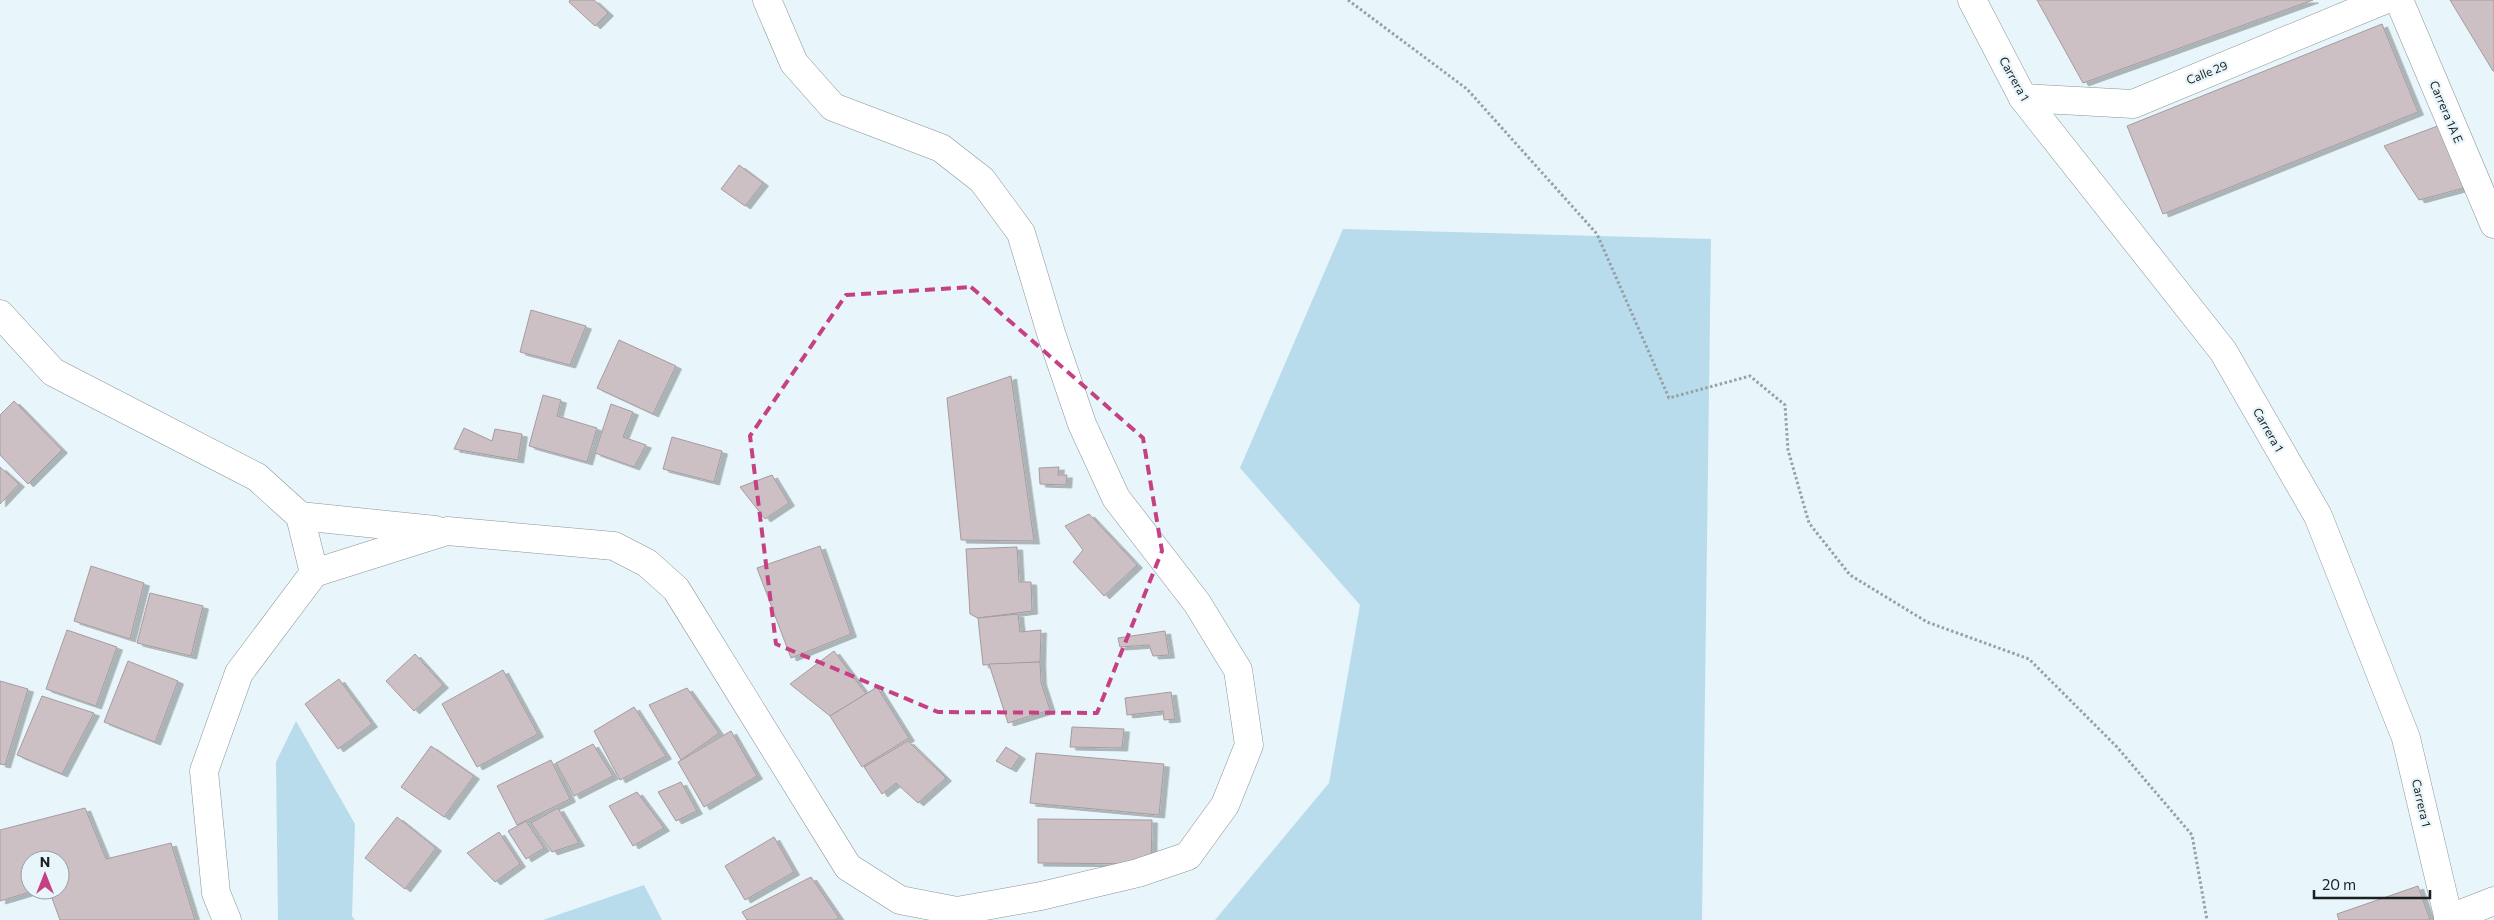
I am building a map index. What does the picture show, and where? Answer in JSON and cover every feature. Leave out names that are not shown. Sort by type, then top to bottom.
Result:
[{"type":"street","points":[[300,516],[614,546],[647,563],[676,590],[848,867],[900,900],[957,911],[1041,896],[1138,873],[1188,856],[1225,805],[1249,745],[1238,670],[1197,603],[1116,498],[1082,424],[1051,333],[1022,233],[982,180],[941,148],[834,107],[794,64],[766,0]]},
{"type":"street","name":"Carrera 1","points":[[1972,0],[2023,98],[2223,351],[2318,516],[2406,738],[2448,920]]},
{"type":"street","name":"Calle 29","points":[[2023,98],[2133,104],[2384,0]]},
{"type":"street","name":"Carrera 1A E","points":[[2399,0],[2494,224]]},
{"type":"street","points":[[0,314],[53,372],[257,477],[300,516],[314,573]]},
{"type":"street","points":[[227,920],[216,893],[204,771],[239,673],[314,573],[447,531]]},
{"type":"street","points":[[2448,920],[2494,901]]},
{"type":"path","points":[[1348,0],[1467,88],[1597,234],[1670,398],[1750,376],[1785,405],[1788,450],[1809,523],[1850,575],[1927,622],[2029,660],[2117,747],[2192,836],[2207,920]]},
{"type":"highlighted area","points":[[971,287],[1143,438],[1162,551],[1097,713],[938,712],[776,644],[750,436],[846,295]]},
{"type":"shaded area","points":[[1343,229],[1711,239],[1702,920],[1215,920],[1329,783],[1360,605],[1240,468]]},
{"type":"shaded area","points":[[296,721],[355,824],[352,916],[355,920],[278,920],[276,762]]},
{"type":"shaded area","points":[[644,885],[662,920],[543,920]]},
{"type":"building","points":[[570,0],[594,0],[608,13],[595,26],[569,2]]},
{"type":"building","points":[[2037,0],[2313,0],[2083,83]]},
{"type":"building","points":[[2450,0],[2494,0],[2494,71],[2493,71]]},
{"type":"building","points":[[2382,24],[2418,112],[2163,214],[2127,126]]},
{"type":"building","points":[[2443,124],[2475,185],[2419,200],[2384,146]]},
{"type":"building","points":[[739,165],[763,183],[745,206],[721,189]]},
{"type":"building","points":[[531,310],[586,326],[570,365],[520,352]]},
{"type":"building","points":[[619,340],[676,366],[653,414],[597,388]]},
{"type":"building","points":[[1011,376],[1034,541],[961,540],[947,398]]},
{"type":"building","points":[[543,395],[561,400],[557,416],[597,428],[587,462],[529,446]]},
{"type":"building","points":[[14,401],[62,450],[28,484],[0,455],[0,415]]},
{"type":"building","points":[[611,404],[633,412],[623,437],[646,445],[634,467],[595,453]]},
{"type":"building","points":[[464,428],[492,441],[495,429],[522,434],[518,460],[454,449]]},
{"type":"building","points":[[672,437],[722,451],[714,482],[663,469]]},
{"type":"building","points":[[0,467],[19,484],[0,504]]},
{"type":"building","points":[[1059,467],[1058,475],[1067,475],[1066,485],[1040,484],[1039,468]]},
{"type":"building","points":[[772,475],[789,503],[765,519],[740,487]]},
{"type":"building","points":[[1089,514],[1137,565],[1104,596],[1073,562],[1083,550],[1065,526]]},
{"type":"building","points":[[820,546],[851,634],[791,658],[757,568]]},
{"type":"building","points":[[1017,547],[1019,582],[1031,582],[1032,611],[978,618],[970,614],[966,549]]},
{"type":"building","points":[[91,566],[144,583],[130,639],[74,621]]},
{"type":"building","points":[[150,593],[203,606],[191,656],[137,643]]},
{"type":"building","points":[[1018,614],[1020,632],[1041,630],[1040,662],[983,665],[978,618]]},
{"type":"building","points":[[67,630],[117,647],[96,706],[46,689]]},
{"type":"building","points":[[1165,631],[1169,655],[1153,656],[1149,645],[1120,647],[1118,638]]},
{"type":"building","points":[[834,651],[866,694],[830,716],[790,684]]},
{"type":"building","points":[[415,654],[443,685],[414,711],[386,681]]},
{"type":"building","points":[[128,661],[178,681],[155,742],[104,722]]},
{"type":"building","points":[[1040,662],[1041,682],[1050,710],[1008,723],[989,664]]},
{"type":"building","points":[[503,670],[538,734],[477,767],[442,704]]},
{"type":"building","points":[[339,679],[372,724],[338,749],[305,704]]},
{"type":"building","points":[[0,681],[28,689],[5,765],[0,764]]},
{"type":"building","points":[[877,687],[909,738],[862,767],[830,716]]},
{"type":"building","points":[[687,688],[719,733],[681,760],[649,705]]},
{"type":"building","points":[[1171,692],[1175,719],[1164,720],[1163,711],[1127,715],[1125,698]]},
{"type":"building","points":[[42,696],[94,713],[62,774],[17,755]]},
{"type":"building","points":[[634,707],[666,756],[620,780],[594,731]]},
{"type":"building","points":[[1072,727],[1124,729],[1122,748],[1070,747]]},
{"type":"building","points":[[731,731],[757,776],[704,807],[678,762]]},
{"type":"building","points":[[908,741],[946,778],[918,803],[896,783],[882,794],[864,767]]},
{"type":"building","points":[[593,744],[613,776],[574,796],[556,763]]},
{"type":"building","points":[[431,746],[474,776],[444,817],[401,787]]},
{"type":"building","points":[[1006,747],[1020,756],[1011,769],[996,761]]},
{"type":"building","points":[[1036,753],[1164,764],[1159,815],[1030,803]]},
{"type":"building","points":[[551,760],[570,799],[517,825],[497,786]]},
{"type":"building","points":[[681,782],[697,811],[676,821],[658,792]]},
{"type":"building","points":[[637,792],[664,828],[633,846],[609,806]]},
{"type":"building","points":[[85,808],[106,859],[171,843],[195,920],[60,920],[53,900],[70,900],[70,850],[20,850],[20,895],[0,901],[0,830]]},
{"type":"building","points":[[558,808],[579,843],[552,852],[531,823]]},
{"type":"building","points":[[397,817],[436,848],[405,889],[365,858]]},
{"type":"building","points":[[1038,819],[1152,820],[1151,864],[1038,863]]},
{"type":"building","points":[[526,821],[544,848],[526,859],[508,831]]},
{"type":"building","points":[[499,832],[520,864],[495,882],[467,853]]},
{"type":"building","points":[[774,837],[794,872],[745,900],[725,866]]},
{"type":"building","points":[[811,877],[839,918],[835,920],[747,920],[742,912]]},
{"type":"building","points":[[2418,886],[2430,920],[2339,920],[2337,914]]}]
